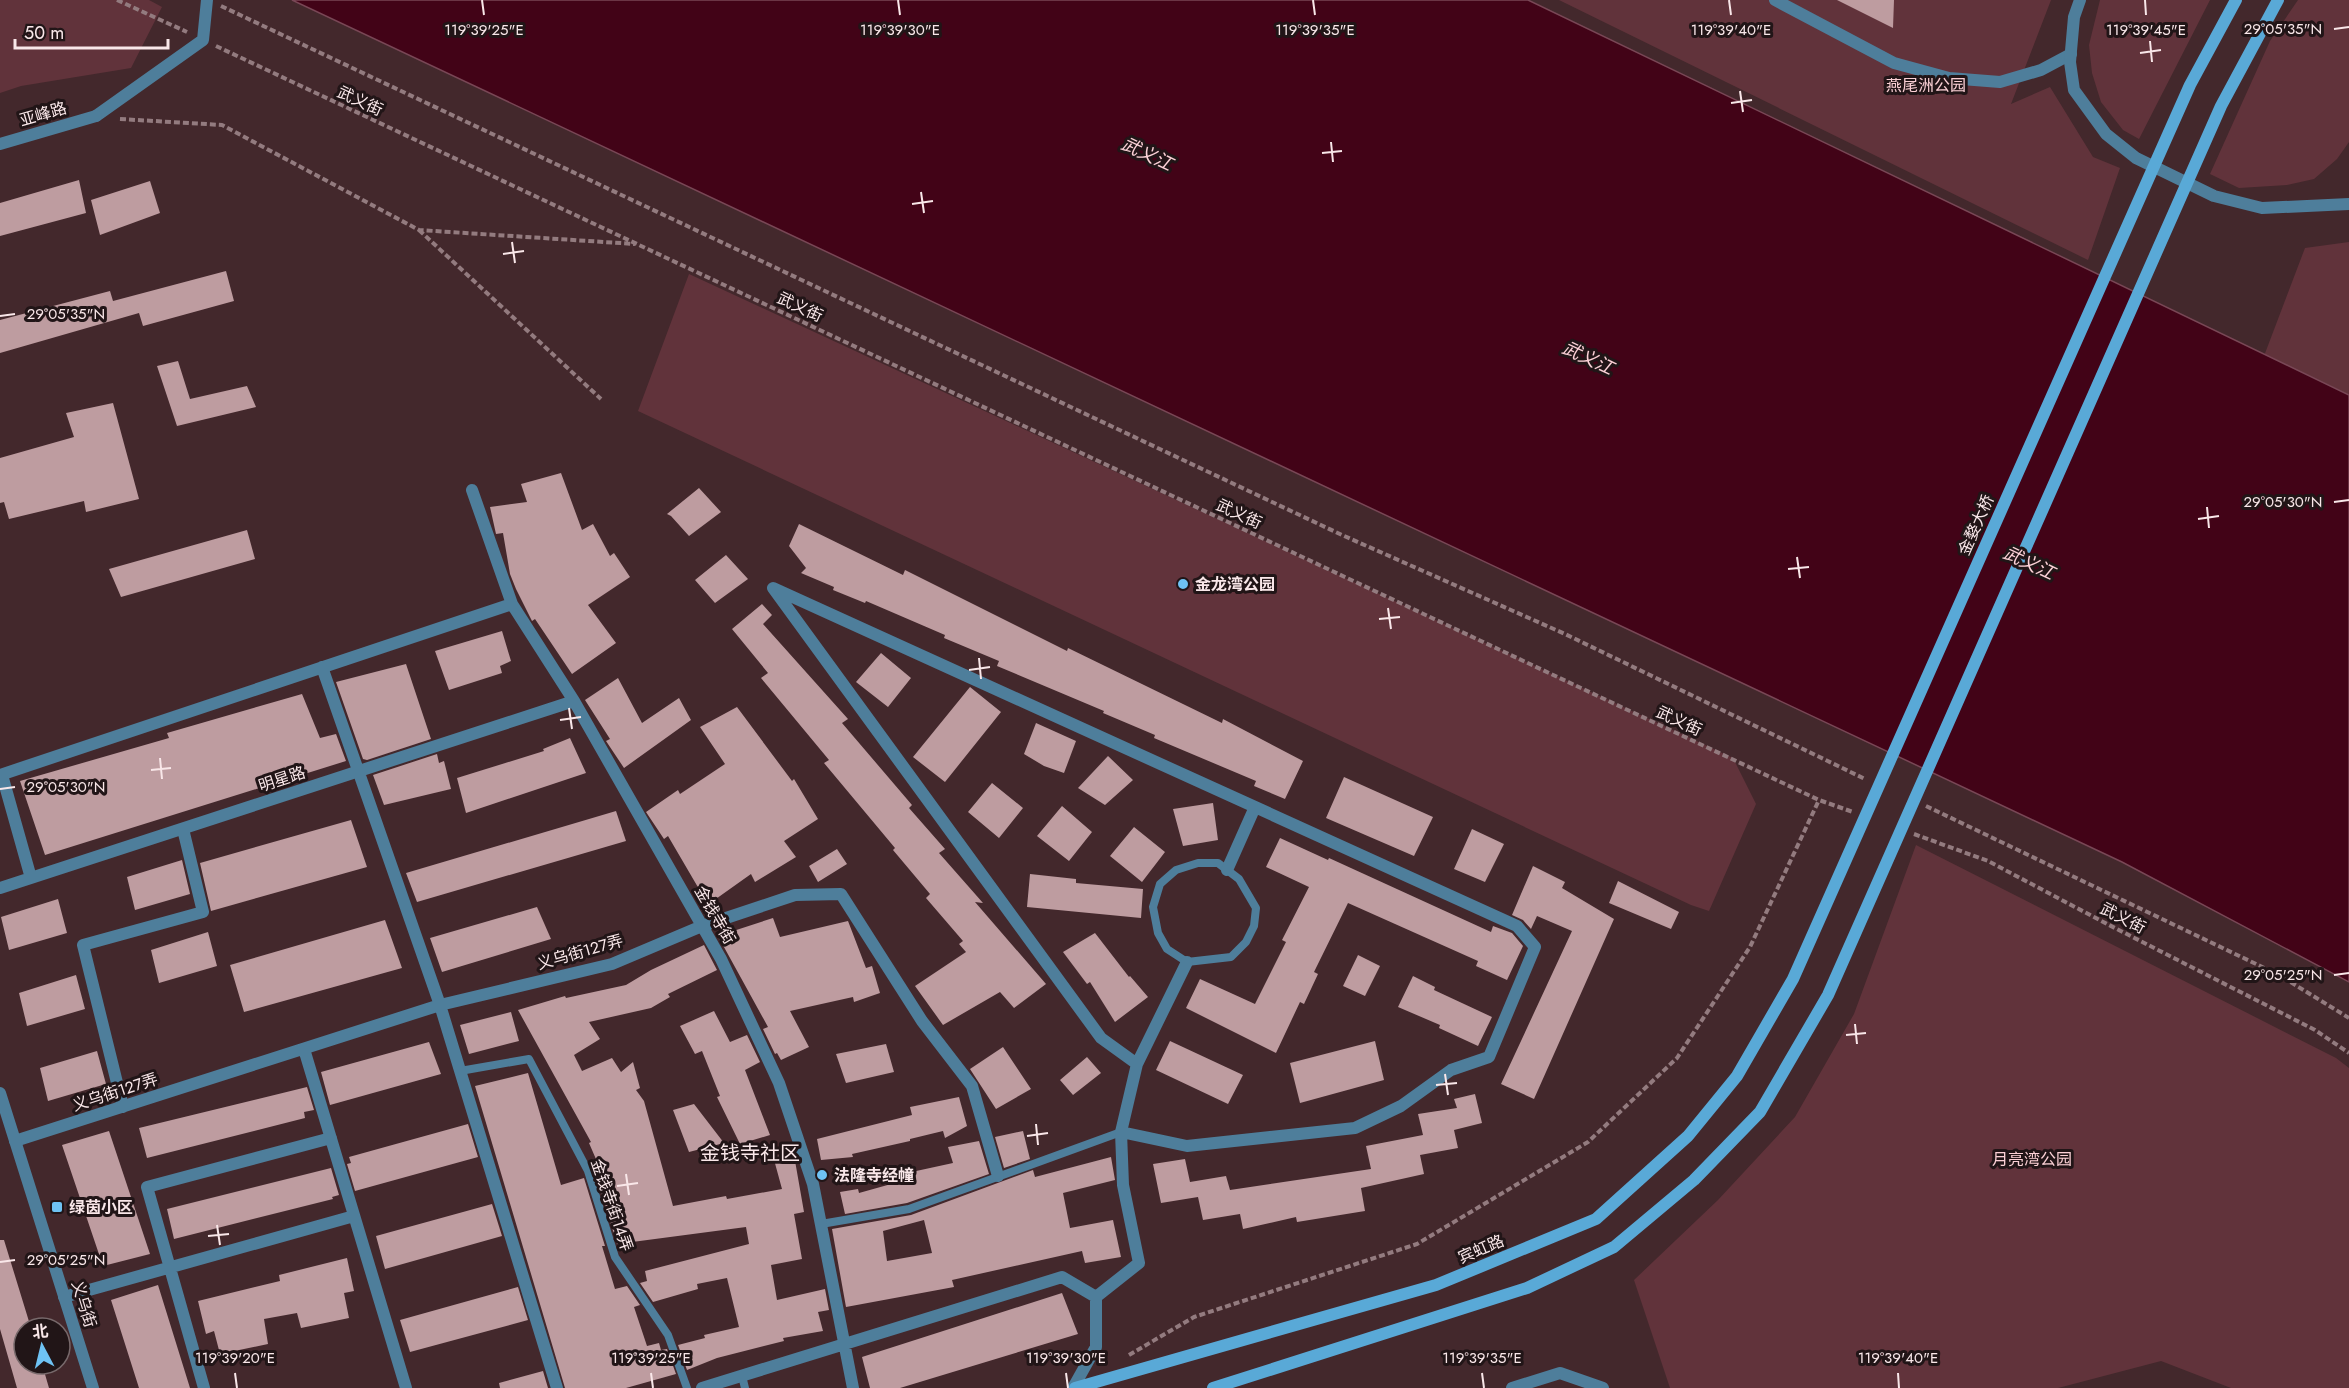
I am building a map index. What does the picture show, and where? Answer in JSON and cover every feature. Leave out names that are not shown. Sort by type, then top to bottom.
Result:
[{"type":"main road","name":"金婺大桥","points":[[1793,979],[2190,85],[2236,0]]},
{"type":"main road","points":[[1213,1388],[1527,1288],[1614,1247],[1694,1180],[1760,1112],[1828,995],[2221,106],[2278,0]]},
{"type":"main road","name":"宾虹路","points":[[1074,1388],[1436,1285],[1596,1219],[1688,1136],[1737,1076],[1793,979]]},
{"type":"street","points":[[1775,0],[1893,63],[1949,78],[2000,82],[2041,70],[2071,54]]},
{"type":"street","points":[[2080,0],[2074,17],[2071,54],[2074,90],[2106,134],[2136,158],[2214,195],[2262,208],[2349,204]]},
{"type":"street","points":[[203,40],[212,2]]},
{"type":"street","name":"亚峰路","points":[[0,144],[96,116],[203,40]]},
{"type":"street","name":"金钱寺街","points":[[472,490],[512,604],[574,701],[721,958],[779,1083],[813,1184],[853,1388]]},
{"type":"street","points":[[1121,1132],[1187,1146],[1355,1128],[1401,1106],[1451,1070],[1489,1057],[1535,947],[1517,926],[773,588],[1101,1038],[1137,1064]]},
{"type":"street","points":[[31,878],[1,775],[512,604]]},
{"type":"street","points":[[322,667],[440,1005],[557,1388]]},
{"type":"street","name":"明星路","points":[[0,888],[574,701]]},
{"type":"street","points":[[1227,870],[1255,807]]},
{"type":"street","points":[[123,1107],[83,945],[203,912],[183,829]]},
{"type":"street","name":"义乌街127弄","points":[[15,1141],[440,1005],[612,964],[702,926],[795,895],[841,894],[922,1021],[972,1086],[998,1176]]},
{"type":"street","points":[[1096,1297],[1139,1263],[1123,1185],[1121,1132],[1137,1064],[1187,962]]},
{"type":"street","points":[[304,1049],[406,1388]]},
{"type":"street","name":"义乌街","points":[[0,1093],[93,1388]]},
{"type":"street","points":[[204,1388],[147,1187],[331,1138]]},
{"type":"street","points":[[64,1297],[354,1216]]},
{"type":"street","points":[[702,1388],[744,1382],[844,1346],[1062,1276],[1096,1297]]},
{"type":"street","points":[[1074,1388],[1096,1347],[1096,1297]]},
{"type":"street","points":[[1512,1388],[1560,1373],[1603,1388]]},
{"type":"lane","points":[[1198,863],[1218,863],[1227,870],[1239,879],[1256,908],[1254,926],[1246,942],[1231,957],[1187,962],[1167,949],[1158,933],[1153,907],[1160,884],[1176,870],[1198,863]]},
{"type":"lane","name":"金钱寺街14弄","points":[[460,1071],[529,1059],[588,1171],[615,1257],[668,1335],[687,1388]]},
{"type":"lane","points":[[821,1224],[909,1209],[1121,1132]]},
{"type":"path","name":"武义街","points":[[117,0],[1819,800],[1864,816]]},
{"type":"path","points":[[212,2],[1331,530],[1565,634],[1866,779]]},
{"type":"path","points":[[96,116],[168,123],[222,125],[419,230],[601,399]]},
{"type":"path","points":[[419,230],[638,244]]},
{"type":"path","points":[[1124,1358],[1194,1317],[1417,1244],[1588,1142],[1677,1058],[1750,947],[1819,800]]},
{"type":"path","points":[[1919,803],[2279,975],[2349,1018]]},
{"type":"path","name":"武义街","points":[[1909,832],[1988,861],[2315,1030],[2349,1053]]},
{"type":"green space","points":[[0,0],[149,0],[162,7],[131,68],[21,86],[0,93]]},
{"type":"green space","name":"燕尾洲公园","points":[[1559,0],[2051,0],[2011,104],[2050,87],[2093,157],[2120,168],[2088,260]]},
{"type":"green space","points":[[2100,0],[2210,0],[2139,139],[2123,130],[2101,102],[2092,73],[2089,45]]},
{"type":"green space","points":[[2298,0],[2349,0],[2349,142],[2337,159],[2314,179],[2287,185],[2239,188],[2210,174],[2270,41]]},
{"type":"green space","points":[[2349,242],[2349,395],[2264,356],[2305,248]]},
{"type":"green space","name":"金龙湾公园","points":[[689,274],[1733,758],[1756,804],[1709,911],[1691,905],[638,411]]},
{"type":"green space","name":"月亮湾公园","points":[[1916,845],[2336,1058],[2349,1068],[2349,1388],[2231,1388],[2161,1361],[2058,1388],[1670,1388],[1634,1280],[1718,1200],[1795,1117],[1854,1014]]},
{"type":"water","name":"武义江","points":[[292,0],[1528,0],[2349,395],[2349,982],[2122,862]]},
{"type":"building","points":[[1837,0],[1894,0],[1893,28]]},
{"type":"building","points":[[79,180],[86,213],[0,236],[0,203]]},
{"type":"building","points":[[150,181],[160,213],[100,235],[91,200]]},
{"type":"building","points":[[226,271],[234,301],[143,326],[139,313],[0,353],[0,320],[110,291],[113,301]]},
{"type":"building","points":[[178,361],[190,399],[247,386],[256,407],[177,426],[157,366]]},
{"type":"building","points":[[113,403],[139,499],[86,512],[84,501],[9,519],[4,502],[0,503],[0,458],[74,437],[66,413]]},
{"type":"building","points":[[561,473],[582,530],[593,524],[610,556],[614,553],[630,577],[588,605],[616,643],[572,674],[535,619],[532,621],[516,589],[510,574],[503,533],[496,534],[490,507],[527,502],[521,484]]},
{"type":"building","points":[[699,488],[721,512],[689,536],[667,514]]},
{"type":"building","points":[[799,524],[903,575],[905,570],[1067,651],[1068,648],[1222,723],[1223,719],[1303,761],[1285,799],[1254,786],[1256,781],[1154,738],[1155,735],[1103,713],[1104,711],[997,666],[999,661],[944,638],[945,635],[866,601],[865,603],[833,590],[834,587],[801,573],[806,568],[789,546]]},
{"type":"building","points":[[247,530],[255,559],[121,597],[109,569]]},
{"type":"building","points":[[726,555],[748,579],[715,603],[695,580]]},
{"type":"building","points":[[762,604],[772,615],[763,624],[848,719],[842,723],[912,805],[909,808],[945,849],[939,853],[983,903],[975,902],[1046,984],[1014,1008],[1000,992],[943,1025],[915,986],[966,952],[959,944],[963,941],[926,898],[930,894],[893,850],[895,848],[824,763],[829,760],[761,678],[768,673],[732,629]]},
{"type":"building","points":[[502,631],[511,661],[500,666],[502,673],[449,690],[435,651]]},
{"type":"building","points":[[881,653],[911,678],[888,707],[856,682]]},
{"type":"building","points":[[406,664],[431,739],[367,760],[363,759],[336,682]]},
{"type":"building","points":[[618,678],[642,723],[679,698],[691,720],[624,768],[606,741],[610,739],[585,700]]},
{"type":"building","points":[[970,687],[1001,712],[945,782],[913,757]]},
{"type":"building","points":[[302,694],[320,738],[336,734],[346,761],[45,855],[20,781],[169,738],[167,733]]},
{"type":"building","points":[[737,707],[792,781],[794,779],[818,819],[784,841],[796,857],[755,882],[751,874],[713,901],[706,901],[668,836],[664,839],[646,812],[678,790],[680,794],[725,764],[700,727]]},
{"type":"building","points":[[1036,723],[1076,741],[1064,773],[1044,766],[1024,754]]},
{"type":"building","points":[[570,738],[586,773],[466,813],[457,778],[544,751],[543,749]]},
{"type":"building","points":[[437,754],[439,763],[444,761],[451,789],[384,805],[373,775]]},
{"type":"building","points":[[1108,756],[1133,780],[1105,805],[1078,788]]},
{"type":"building","points":[[1344,777],[1433,817],[1414,856],[1326,818]]},
{"type":"building","points":[[992,783],[1023,808],[999,838],[968,812]]},
{"type":"building","points":[[1213,803],[1218,840],[1183,846],[1173,809]]},
{"type":"building","points":[[1062,806],[1092,832],[1069,861],[1037,836]]},
{"type":"building","points":[[616,811],[626,841],[417,902],[406,873]]},
{"type":"building","points":[[351,820],[367,867],[211,911],[200,863]]},
{"type":"building","points":[[1134,827],[1165,852],[1142,882],[1110,856]]},
{"type":"building","points":[[1472,829],[1504,844],[1485,882],[1454,869]]},
{"type":"building","points":[[1280,838],[1491,932],[1493,926],[1512,933],[1523,946],[1507,980],[1476,966],[1478,961],[1348,903],[1314,972],[1318,974],[1304,1004],[1300,1002],[1276,1053],[1186,1008],[1200,979],[1255,1004],[1286,942],[1282,940],[1309,887],[1266,867]]},
{"type":"building","points":[[837,849],[847,864],[818,882],[809,866]]},
{"type":"building","points":[[182,860],[190,894],[135,910],[127,877]]},
{"type":"building","points":[[1533,866],[1565,882],[1562,888],[1614,919],[1534,1099],[1501,1084],[1572,931],[1537,916],[1531,929],[1523,920],[1512,915]]},
{"type":"building","points":[[1030,874],[1076,879],[1076,883],[1143,889],[1141,918],[1027,907]]},
{"type":"building","points":[[1618,881],[1679,912],[1671,929],[1609,903]]},
{"type":"building","points":[[58,899],[67,933],[9,950],[1,917]]},
{"type":"building","points":[[537,907],[551,939],[442,972],[430,938]]},
{"type":"building","points":[[773,918],[780,937],[848,921],[866,968],[872,966],[880,993],[854,1002],[853,997],[790,1011],[809,1047],[781,1060],[777,1053],[775,1054],[763,1029],[768,1027],[719,938],[724,934]]},
{"type":"building","points":[[385,920],[402,968],[244,1012],[230,965]]},
{"type":"building","points":[[208,932],[217,966],[159,983],[151,950]]},
{"type":"building","points":[[1095,933],[1129,977],[1148,997],[1115,1022],[1090,982],[1087,984],[1063,952]]},
{"type":"building","points":[[704,945],[717,970],[668,994],[670,997],[651,1008],[589,1022],[600,1039],[574,1055],[582,1071],[612,1058],[621,1072],[633,1062],[640,1088],[636,1090],[644,1101],[673,1206],[782,1189],[773,1156],[794,1155],[804,1212],[794,1214],[802,1259],[771,1265],[777,1300],[825,1289],[829,1310],[818,1312],[823,1331],[783,1338],[784,1341],[717,1358],[687,1370],[678,1345],[705,1338],[704,1335],[739,1327],[727,1278],[697,1284],[698,1289],[653,1302],[640,1283],[647,1281],[645,1271],[749,1244],[746,1227],[617,1244],[596,1175],[602,1173],[589,1143],[591,1142],[518,1010],[565,996],[566,998],[626,985],[651,970]]},
{"type":"building","points":[[1358,955],[1380,966],[1365,996],[1343,986]]},
{"type":"building","points":[[76,975],[85,1009],[27,1026],[19,993]]},
{"type":"building","points":[[1413,976],[1435,987],[1434,990],[1492,1017],[1478,1046],[1439,1028],[1440,1025],[1398,1007]]},
{"type":"building","points":[[714,1011],[730,1042],[747,1035],[760,1062],[745,1070],[770,1135],[740,1144],[717,1097],[720,1096],[702,1051],[695,1054],[680,1026]]},
{"type":"building","points":[[511,1012],[519,1041],[469,1054],[460,1025]]},
{"type":"building","points":[[1170,1041],[1243,1075],[1228,1104],[1156,1070]]},
{"type":"building","points":[[1375,1041],[1384,1080],[1300,1103],[1290,1063]]},
{"type":"building","points":[[429,1042],[441,1074],[330,1105],[321,1072]]},
{"type":"building","points":[[886,1044],[894,1072],[846,1083],[836,1054]]},
{"type":"building","points":[[1003,1047],[1031,1089],[996,1109],[970,1069]]},
{"type":"building","points":[[97,1051],[106,1084],[48,1101],[40,1068]]},
{"type":"building","points":[[1087,1057],[1101,1073],[1073,1095],[1060,1080]]},
{"type":"building","points":[[528,1073],[561,1185],[584,1178],[605,1246],[602,1246],[615,1289],[627,1286],[640,1305],[634,1307],[647,1346],[659,1343],[661,1350],[667,1349],[676,1374],[626,1388],[565,1388],[475,1086]]},
{"type":"building","points":[[307,1087],[314,1110],[304,1112],[305,1118],[147,1158],[139,1128]]},
{"type":"building","points":[[1475,1094],[1482,1123],[1454,1130],[1458,1148],[1420,1155],[1424,1174],[1361,1188],[1365,1211],[1297,1222],[1296,1217],[1243,1229],[1240,1214],[1203,1220],[1198,1197],[1161,1203],[1153,1164],[1185,1159],[1190,1182],[1226,1176],[1230,1190],[1371,1169],[1366,1146],[1423,1135],[1418,1114],[1457,1108],[1454,1099]]},
{"type":"building","points":[[959,1097],[967,1126],[945,1138],[943,1131],[852,1154],[853,1157],[821,1160],[817,1139],[912,1115],[910,1107]]},
{"type":"building","points":[[694,1104],[724,1143],[689,1152],[673,1110]]},
{"type":"building","points":[[468,1124],[478,1157],[355,1191],[347,1164],[351,1163],[349,1157]]},
{"type":"building","points":[[109,1131],[150,1254],[103,1266],[62,1145]]},
{"type":"building","points":[[1023,1131],[1030,1159],[1004,1168],[995,1137]]},
{"type":"building","points":[[979,1141],[989,1174],[907,1203],[845,1214],[840,1192],[858,1189],[859,1193],[909,1179],[907,1173],[953,1163],[948,1147]]},
{"type":"building","points":[[1111,1157],[1115,1180],[1063,1193],[1070,1228],[1113,1220],[1121,1257],[1085,1263],[1082,1251],[952,1280],[954,1287],[846,1307],[832,1229],[911,1215],[1033,1170],[1035,1177]],"holes":[[[924,1220],[932,1253],[887,1261],[883,1231]]]},
{"type":"building","points":[[331,1168],[339,1195],[332,1197],[333,1199],[174,1239],[167,1209]]},
{"type":"building","points":[[492,1204],[502,1236],[385,1269],[376,1236]]},
{"type":"building","points":[[0,1240],[4,1240],[27,1316],[12,1316],[12,1371],[0,1329]]},
{"type":"building","points":[[347,1258],[354,1291],[344,1293],[349,1318],[301,1328],[297,1313],[264,1319],[268,1344],[220,1354],[214,1331],[206,1334],[198,1301],[280,1281],[279,1275]]},
{"type":"building","points":[[158,1285],[190,1388],[139,1388],[111,1300]]},
{"type":"building","points":[[518,1287],[528,1320],[410,1352],[400,1320]]},
{"type":"building","points":[[1062,1293],[1078,1334],[900,1388],[870,1388],[862,1357]]},
{"type":"building","points":[[543,1371],[548,1388],[500,1388],[499,1383]]},
{"type":"building","points":[[14,1376],[46,1376],[49,1388],[17,1388]]},
{"type":"place","name":"金龙湾公园","points":[[1183,584]]},
{"type":"place","name":"法隆寺经幢","points":[[822,1175]]},
{"type":"place","name":"绿茵小区","points":[[57,1207]]},
{"type":"district","name":"金钱寺社区","points":[[750,1153]]}]
